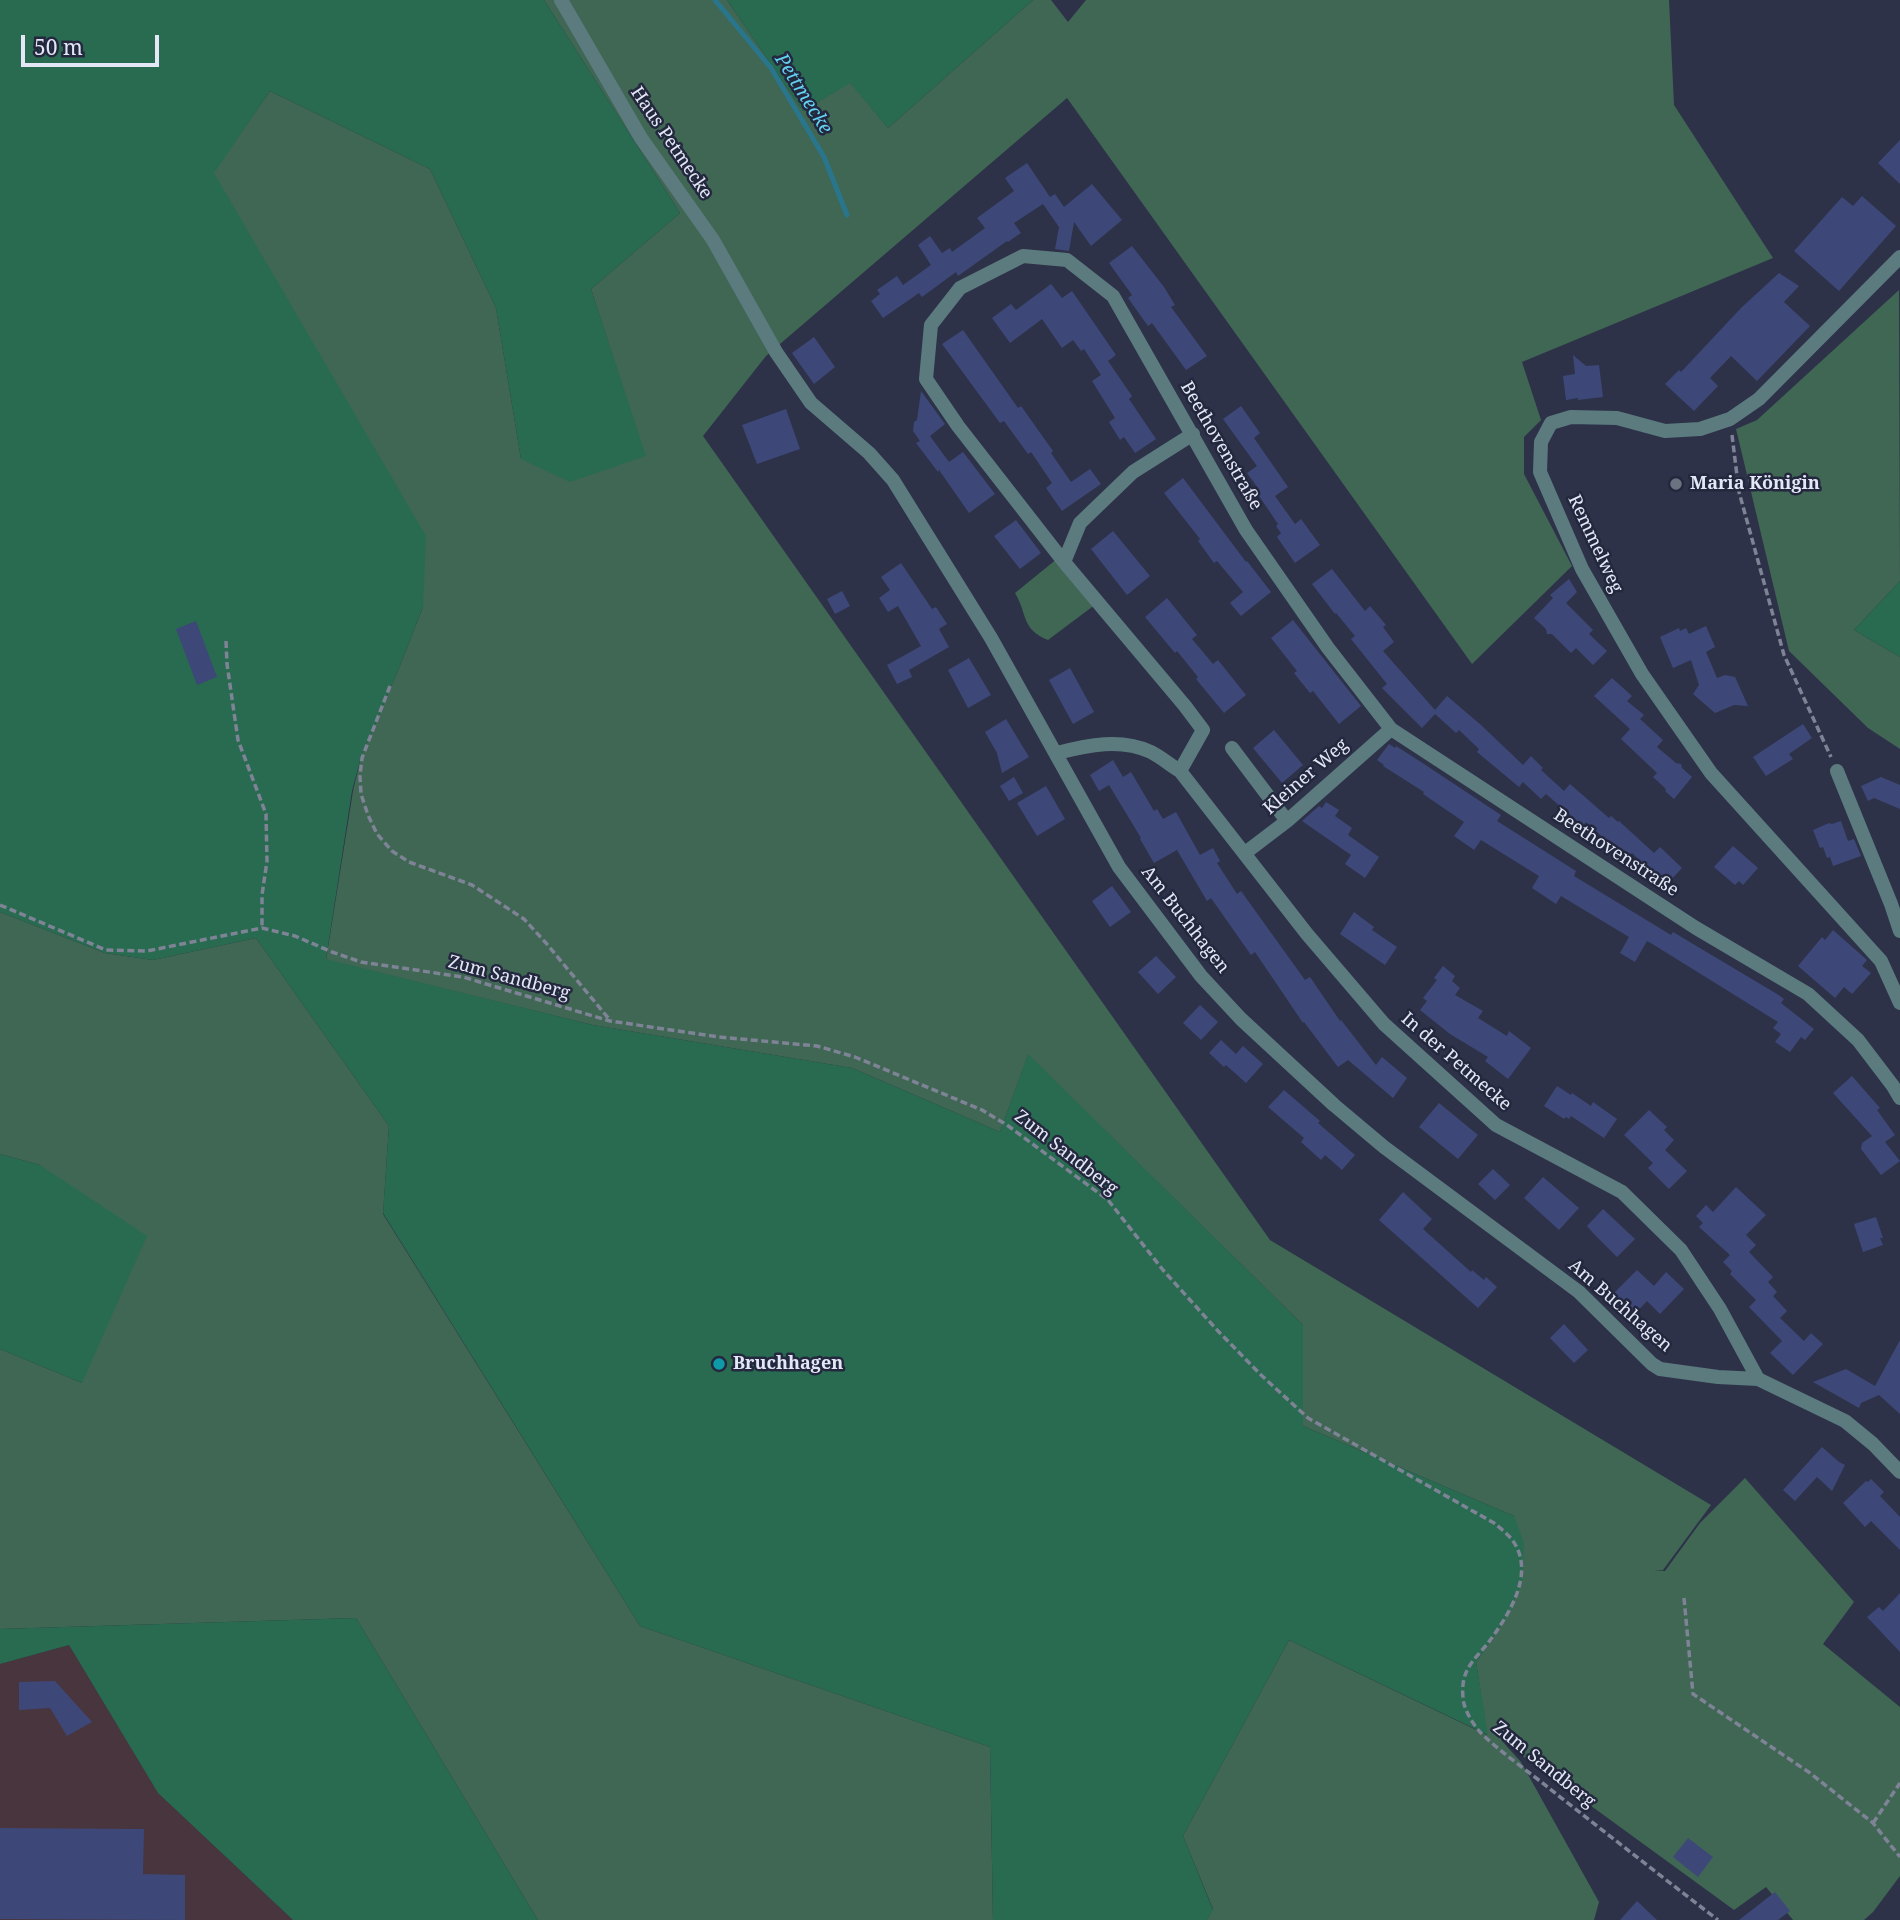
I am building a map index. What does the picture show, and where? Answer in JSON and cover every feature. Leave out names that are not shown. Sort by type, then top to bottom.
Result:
[{"type":"street","name":"Haus Petmecke","points":[[561,0],[641,138],[713,240],[750,306]]},
{"type":"street","name":"Beethovenstraße","points":[[1180,771],[1203,730],[1064,562],[958,426],[926,379],[931,325],[960,288],[1023,256],[1067,260],[1112,296],[1246,530],[1328,648],[1391,729],[1696,928],[1808,994],[1858,1040],[1898,1088]]},
{"type":"street","name":"Remmelweg","points":[[1900,257],[1759,398],[1730,419],[1700,429],[1665,431],[1617,418],[1571,416],[1551,423],[1541,442],[1541,472],[1582,569],[1642,674],[1711,773],[1881,961],[1900,1003]]},
{"type":"street","name":"Am Buchhagen","points":[[750,306],[776,352],[811,403],[869,453],[893,480],[991,638],[1119,867],[1201,976],[1241,1019],[1282,1059],[1384,1147],[1579,1292],[1652,1364],[1660,1368],[1706,1375],[1758,1379]]},
{"type":"street","points":[[1064,562],[1080,523],[1133,471],[1193,435]]},
{"type":"street","name":"Kleiner Weg","points":[[1245,853],[1287,821],[1391,729]]},
{"type":"street","name":"In der Petmecke","points":[[1057,753],[1081,747],[1128,744],[1153,752],[1180,771],[1307,934],[1384,1024],[1496,1125],[1622,1192],[1681,1250],[1720,1308],[1758,1379]]},
{"type":"street","points":[[1232,748],[1287,821]]},
{"type":"street","points":[[1837,771],[1900,931]]},
{"type":"street","points":[[1758,1379],[1845,1421],[1873,1444],[1900,1472]]},
{"type":"path","points":[[1730,419],[1740,492],[1784,654],[1837,771]]},
{"type":"path","points":[[226,641],[238,740],[266,814],[267,862],[262,895],[262,928]]},
{"type":"path","points":[[390,686],[362,758],[360,776],[361,794],[377,834],[392,851],[409,862],[472,885],[524,919],[610,1021]]},
{"type":"path","name":"Zum Sandberg","points":[[0,905],[114,951],[147,951],[262,928],[295,936],[361,962],[463,977],[610,1021],[719,1037],[817,1046],[855,1057],[982,1110],[1007,1125],[1108,1200],[1163,1270],[1218,1331],[1308,1418],[1494,1523],[1514,1542],[1521,1564],[1520,1583],[1501,1626],[1466,1672],[1464,1703],[1470,1719],[1489,1739],[1718,1920]]},
{"type":"path","points":[[1684,1598],[1693,1694],[1810,1773],[1872,1823],[1900,1857]]},
{"type":"path","points":[[1872,1823],[1900,1783]]},
{"type":"shaded area","points":[[69,1645],[158,1793],[293,1920],[0,1920],[0,1664]]},
{"type":"green space","points":[[0,0],[544,0],[680,213],[591,289],[646,456],[570,482],[521,459],[496,308],[430,169],[270,91],[214,173],[426,536],[423,607],[361,757],[352,791],[326,959],[593,1025],[852,1068],[1000,1132],[1028,1054],[1303,1325],[1303,1426],[1514,1516],[1524,1543],[1522,1584],[1504,1621],[1476,1662],[1488,1735],[1289,1640],[1183,1836],[1213,1910],[1207,1920],[993,1920],[990,1747],[640,1626],[383,1213],[389,1126],[256,938],[153,960],[105,953],[0,912]]},
{"type":"green space","points":[[544,0],[727,0],[803,111],[850,82],[888,128],[1033,0],[1051,0],[1068,22],[1086,0],[1669,0],[1674,105],[1773,258],[1522,362],[1541,420],[1524,437],[1524,474],[1572,566],[1472,664],[1067,98],[766,356],[703,436],[1270,1240],[1711,1505],[1663,1570],[1654,1570],[1665,1571],[1700,1523],[1745,1478],[1854,1602],[1823,1644],[1900,1707],[1900,1876],[1864,1920],[1793,1920],[1766,1887],[1734,1910],[1502,1741],[1521,1762],[1599,1902],[1594,1920],[1207,1920],[1213,1909],[1183,1836],[1289,1640],[1487,1735],[1476,1662],[1504,1621],[1514,1516],[1303,1426],[1303,1325],[1028,1055],[1000,1132],[852,1068],[593,1025],[326,960],[353,791],[361,757],[423,607],[213,173],[270,91],[430,169],[496,308],[521,459],[645,456],[591,289],[680,213]]},
{"type":"green space","points":[[727,0],[1033,0],[888,128],[850,83],[803,111]]},
{"type":"green space","points":[[1899,290],[1900,581],[1854,630],[1900,657],[1900,749],[1868,728],[1789,651],[1736,429],[1757,420]]},
{"type":"green space","points":[[1058,558],[1096,604],[1048,640],[1039,636],[1029,626],[1015,593]]},
{"type":"green space","points":[[1900,581],[1900,657],[1854,630]]},
{"type":"green space","points":[[0,912],[105,953],[153,960],[256,938],[389,1126],[383,1214],[640,1626],[990,1747],[993,1920],[538,1920],[356,1618],[0,1629],[0,1349],[82,1383],[40,1165],[0,1154]]},
{"type":"green space","points":[[0,1154],[40,1165],[147,1236],[82,1383],[0,1349]]},
{"type":"green space","points":[[356,1618],[538,1920],[293,1920],[158,1793],[69,1645],[0,1664],[0,1629]]},
{"type":"building","points":[[1900,140],[1900,184],[1878,163]]},
{"type":"building","points":[[1027,163],[1050,197],[1055,194],[1064,207],[1092,184],[1122,220],[1091,246],[1074,222],[1069,251],[1055,249],[1059,227],[1043,204],[1014,223],[1021,233],[958,276],[956,272],[922,297],[919,293],[883,318],[871,301],[880,294],[877,290],[897,276],[903,285],[931,265],[918,245],[930,236],[942,253],[950,248],[952,252],[985,228],[977,218],[1014,191],[1005,178]]},
{"type":"building","points":[[1862,196],[1896,226],[1839,291],[1794,251],[1842,197],[1853,206]]},
{"type":"building","points":[[1132,246],[1164,287],[1175,305],[1171,307],[1207,356],[1186,370],[1152,323],[1148,326],[1128,298],[1132,295],[1109,263]]},
{"type":"building","points":[[1779,273],[1799,286],[1784,302],[1810,326],[1757,381],[1731,356],[1710,378],[1718,386],[1694,411],[1665,384],[1679,370],[1681,372],[1741,308]]},
{"type":"building","points":[[1051,284],[1062,298],[1072,291],[1116,355],[1108,361],[1156,439],[1135,453],[1124,437],[1120,440],[1109,422],[1115,418],[1092,381],[1101,375],[1084,349],[1081,351],[1073,340],[1062,348],[1042,319],[1010,343],[992,318],[1011,304],[1016,310]]},
{"type":"building","points":[[963,330],[1018,408],[1021,406],[1053,451],[1051,453],[1071,482],[1090,469],[1101,484],[1062,511],[1046,488],[1052,483],[1031,452],[1028,454],[1004,421],[1000,423],[942,344]]},
{"type":"building","points":[[814,337],[835,367],[814,384],[792,353]]},
{"type":"building","points":[[1573,355],[1586,366],[1599,365],[1603,397],[1566,400],[1563,376],[1575,374]]},
{"type":"building","points":[[921,391],[945,424],[930,436],[949,462],[963,452],[995,494],[969,513],[916,443],[920,441],[913,431]]},
{"type":"building","points":[[1241,406],[1260,433],[1254,438],[1288,487],[1275,496],[1295,524],[1301,519],[1320,545],[1295,563],[1277,537],[1281,533],[1276,526],[1278,524],[1247,473],[1257,466],[1223,419]]},
{"type":"building","points":[[786,409],[800,449],[757,464],[742,425]]},
{"type":"building","points":[[1183,478],[1271,592],[1241,616],[1230,603],[1243,592],[1217,561],[1214,563],[1198,541],[1200,539],[1164,493]]},
{"type":"building","points":[[1016,520],[1041,553],[1020,569],[994,536]]},
{"type":"building","points":[[1113,531],[1150,576],[1127,595],[1091,549]]},
{"type":"building","points":[[901,563],[932,609],[936,607],[947,624],[939,629],[949,647],[909,670],[912,677],[897,684],[887,665],[921,646],[898,606],[888,612],[879,598],[890,590],[881,577]]},
{"type":"building","points":[[1332,569],[1365,611],[1370,606],[1386,625],[1383,627],[1394,642],[1383,651],[1435,710],[1447,696],[1523,765],[1531,756],[1543,768],[1541,770],[1564,791],[1570,784],[1609,818],[1611,816],[1619,821],[1654,853],[1660,847],[1682,868],[1666,885],[1632,853],[1630,855],[1626,851],[1622,855],[1586,822],[1583,826],[1546,794],[1541,799],[1523,782],[1519,787],[1477,752],[1479,749],[1459,730],[1456,733],[1435,714],[1422,728],[1382,688],[1387,684],[1351,639],[1355,636],[1312,584]]},
{"type":"building","points":[[1569,579],[1577,592],[1566,603],[1593,630],[1589,634],[1607,651],[1593,665],[1576,648],[1571,653],[1552,634],[1547,634],[1546,629],[1534,618],[1553,598],[1550,595]]},
{"type":"building","points":[[842,591],[850,606],[835,614],[827,599]]},
{"type":"building","points":[[1167,598],[1197,635],[1192,639],[1213,664],[1218,660],[1246,695],[1224,713],[1177,651],[1175,653],[1145,617]]},
{"type":"building","points":[[1293,620],[1361,706],[1339,724],[1313,691],[1310,693],[1294,673],[1297,671],[1271,638]]},
{"type":"building","points":[[196,621],[217,677],[197,685],[176,629]]},
{"type":"building","points":[[1706,626],[1715,647],[1706,652],[1717,678],[1725,675],[1735,677],[1748,706],[1734,705],[1715,713],[1693,694],[1699,685],[1691,660],[1673,668],[1660,637],[1679,628],[1680,631],[1686,628],[1689,634]]},
{"type":"building","points":[[969,658],[991,695],[968,708],[948,670]]},
{"type":"building","points":[[1070,668],[1094,712],[1073,724],[1049,680]]},
{"type":"building","points":[[1612,678],[1632,696],[1627,701],[1644,715],[1640,719],[1663,740],[1657,747],[1681,764],[1692,777],[1674,799],[1653,777],[1657,773],[1621,739],[1630,729],[1594,696]]},
{"type":"building","points":[[1006,719],[1029,757],[1002,773],[997,753],[985,732]]},
{"type":"building","points":[[1803,724],[1812,738],[1789,754],[1793,759],[1766,776],[1753,757]]},
{"type":"building","points":[[1274,730],[1303,765],[1282,783],[1253,748]]},
{"type":"building","points":[[1389,744],[1501,815],[1497,821],[1576,871],[1574,876],[1671,935],[1673,932],[1777,994],[1784,999],[1781,1003],[1814,1029],[1805,1040],[1801,1037],[1790,1052],[1775,1042],[1781,1034],[1773,1028],[1778,1022],[1654,945],[1647,941],[1635,962],[1620,953],[1629,937],[1561,896],[1556,904],[1532,888],[1539,876],[1481,840],[1474,850],[1454,836],[1464,822],[1377,760]]},
{"type":"building","points":[[1113,760],[1123,777],[1131,772],[1154,811],[1157,809],[1163,819],[1176,812],[1200,855],[1213,848],[1220,861],[1217,863],[1237,894],[1241,891],[1305,980],[1310,977],[1340,1021],[1376,1065],[1382,1057],[1407,1078],[1393,1098],[1348,1060],[1338,1067],[1303,1023],[1255,952],[1251,955],[1211,898],[1207,901],[1177,850],[1154,863],[1109,785],[1099,791],[1090,775]]},
{"type":"building","points":[[1014,777],[1023,793],[1009,801],[1000,786]]},
{"type":"building","points":[[1881,777],[1900,785],[1900,809],[1874,798],[1868,801],[1861,786]]},
{"type":"building","points":[[1046,786],[1065,819],[1037,836],[1017,803]]},
{"type":"building","points":[[1326,802],[1339,810],[1335,816],[1352,828],[1348,835],[1379,857],[1365,878],[1345,864],[1351,855],[1302,821],[1319,806],[1322,808]]},
{"type":"building","points":[[1841,821],[1848,841],[1854,839],[1861,856],[1833,866],[1823,847],[1820,848],[1813,830]]},
{"type":"building","points":[[1733,846],[1758,868],[1743,885],[1739,881],[1735,885],[1714,867]]},
{"type":"building","points":[[1112,886],[1131,912],[1110,927],[1092,901]]},
{"type":"building","points":[[1354,912],[1374,927],[1372,930],[1397,947],[1385,965],[1340,934]]},
{"type":"building","points":[[1833,930],[1867,960],[1862,966],[1871,973],[1852,994],[1844,987],[1835,998],[1798,966],[1822,937],[1825,940]]},
{"type":"building","points":[[1156,956],[1176,977],[1158,994],[1138,972]]},
{"type":"building","points":[[1443,966],[1455,976],[1452,981],[1460,988],[1455,995],[1483,1011],[1478,1018],[1507,1036],[1509,1031],[1531,1048],[1508,1079],[1485,1061],[1488,1057],[1450,1034],[1420,1010],[1427,1001],[1423,998],[1437,980],[1434,978]]},
{"type":"building","points":[[1200,1005],[1218,1022],[1201,1040],[1183,1023]]},
{"type":"building","points":[[1221,1040],[1236,1054],[1243,1046],[1263,1064],[1246,1083],[1209,1053]]},
{"type":"building","points":[[1852,1076],[1880,1108],[1877,1110],[1895,1135],[1885,1142],[1900,1161],[1881,1175],[1861,1149],[1862,1143],[1872,1136],[1833,1093]]},
{"type":"building","points":[[1557,1086],[1591,1106],[1593,1102],[1617,1119],[1604,1138],[1571,1116],[1564,1119],[1544,1106]]},
{"type":"building","points":[[1284,1090],[1355,1155],[1342,1170],[1325,1155],[1321,1160],[1301,1142],[1304,1138],[1268,1107]]},
{"type":"building","points":[[1439,1103],[1478,1135],[1458,1159],[1419,1127]]},
{"type":"building","points":[[1649,1110],[1667,1127],[1664,1130],[1674,1140],[1665,1150],[1687,1171],[1669,1189],[1648,1168],[1653,1163],[1624,1135]]},
{"type":"building","points":[[1493,1169],[1510,1185],[1495,1200],[1478,1184]]},
{"type":"building","points":[[1543,1177],[1579,1208],[1559,1230],[1524,1198]]},
{"type":"building","points":[[1736,1187],[1766,1215],[1746,1235],[1756,1245],[1749,1252],[1773,1277],[1768,1282],[1777,1292],[1773,1296],[1787,1311],[1780,1318],[1804,1341],[1811,1333],[1823,1344],[1793,1375],[1770,1353],[1782,1341],[1749,1307],[1756,1300],[1730,1274],[1732,1271],[1723,1262],[1730,1255],[1699,1227],[1703,1223],[1696,1216],[1706,1205],[1713,1212]]},
{"type":"building","points":[[1403,1192],[1432,1219],[1423,1229],[1471,1272],[1472,1270],[1484,1280],[1486,1277],[1497,1287],[1478,1308],[1379,1220]]},
{"type":"building","points":[[1603,1209],[1635,1239],[1617,1257],[1587,1226]]},
{"type":"building","points":[[1876,1217],[1883,1245],[1863,1252],[1854,1224]]},
{"type":"building","points":[[1637,1270],[1654,1286],[1666,1272],[1684,1289],[1660,1314],[1647,1301],[1631,1318],[1609,1298]]},
{"type":"building","points":[[1564,1324],[1588,1350],[1574,1363],[1550,1338]]},
{"type":"building","points":[[1900,1340],[1900,1414],[1879,1395],[1861,1403],[1859,1408],[1813,1382],[1846,1369],[1875,1386]]},
{"type":"building","points":[[1822,1447],[1845,1465],[1832,1491],[1817,1477],[1795,1501],[1783,1490]]},
{"type":"building","points":[[1871,1479],[1884,1492],[1880,1496],[1900,1517],[1900,1550],[1871,1521],[1865,1527],[1843,1503]]},
{"type":"building","points":[[1900,1593],[1900,1652],[1867,1617],[1879,1607],[1883,1611]]},
{"type":"building","points":[[55,1681],[92,1722],[67,1736],[50,1708],[19,1710],[19,1682]]},
{"type":"building","points":[[0,1828],[144,1829],[143,1874],[185,1875],[185,1920],[0,1919]]},
{"type":"building","points":[[1688,1838],[1713,1857],[1698,1877],[1673,1857]]},
{"type":"building","points":[[1775,1892],[1790,1911],[1778,1920],[1739,1920]]},
{"type":"building","points":[[1637,1901],[1657,1920],[1620,1920]]},
{"type":"waterway","name":"Pettmecke","points":[[715,0],[771,68],[824,157],[847,215]]},
{"type":"place","name":"Maria Königin","points":[[1676,484]]},
{"type":"place","name":"Bruchhagen","points":[[719,1364]]}]
